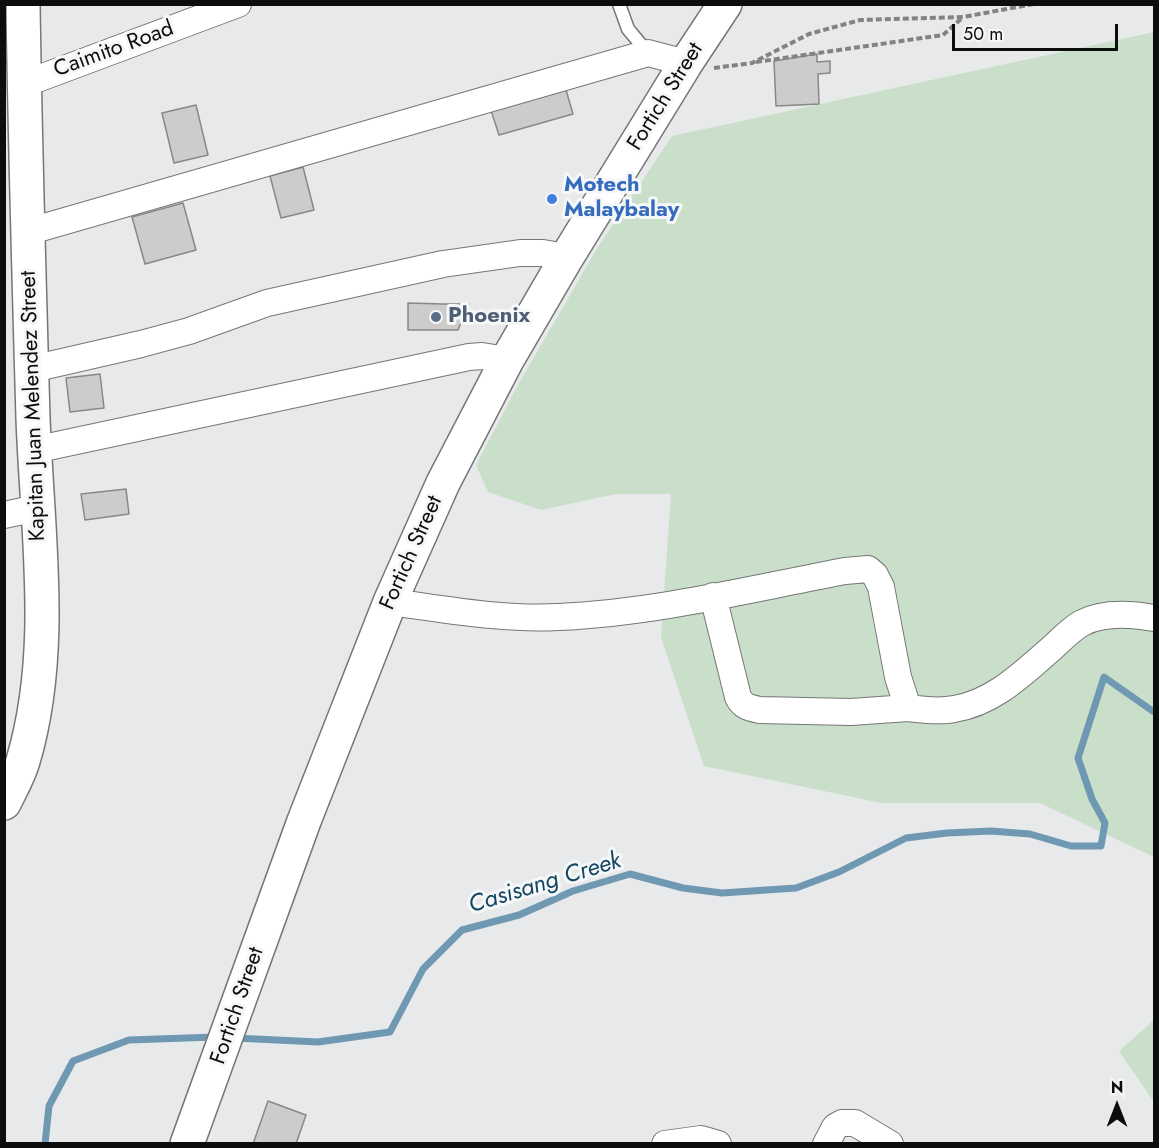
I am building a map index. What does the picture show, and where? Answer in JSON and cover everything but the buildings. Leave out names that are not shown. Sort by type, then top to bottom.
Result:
[{"type":"main road","name":"Kapitan Juan Melendez Street","points":[[4,803],[23,764],[37,705],[41,645],[41,576],[34,450],[22,4]]},
{"type":"main road","name":"Fortich Street","points":[[187,1143],[272,907],[390,602],[443,483],[507,360],[567,257],[686,63],[725,4]]},
{"type":"street","name":"Caimito Road","points":[[24,84],[238,4]]},
{"type":"street","points":[[27,232],[648,53],[686,63]]},
{"type":"street","points":[[32,369],[170,336],[267,303],[443,264],[520,253],[543,253],[567,257]]},
{"type":"street","points":[[34,450],[469,357],[507,360]]},
{"type":"street","points":[[4,515],[37,508]]},
{"type":"street","points":[[390,602],[514,617],[616,614],[845,571],[868,569],[875,575],[880,587],[898,677],[908,708]]},
{"type":"street","points":[[713,596],[738,697],[741,704],[760,710],[851,712],[908,708],[954,710],[1004,689],[1082,623],[1108,616],[1155,618]]},
{"type":"street","points":[[826,1143],[835,1127],[849,1122],[855,1123],[890,1143]]},
{"type":"street","points":[[665,1143],[701,1139],[718,1143]]},
{"type":"lane","points":[[619,4],[628,29],[648,53]]},
{"type":"path","points":[[752,63],[809,34],[860,20],[963,16],[1034,4]]},
{"type":"path","points":[[686,63],[714,68],[943,35],[963,16]]},
{"type":"green space","points":[[1154,32],[1154,857],[1040,803],[881,803],[704,766],[661,637],[671,494],[616,494],[541,510],[488,492],[476,465],[519,383],[596,250],[672,136]]},
{"type":"green space","points":[[1154,1020],[1154,1102],[1119,1051]]},
{"type":"waterway","name":"Casisang Creek","points":[[235,1038],[318,1042],[390,1032],[423,969],[462,930],[519,915],[573,891],[630,874],[683,888],[722,893],[796,888],[839,872],[906,838],[991,831],[1030,834],[1071,846],[1101,846],[1105,823],[1092,799],[1078,758],[1104,677],[1154,712]]},
{"type":"waterway","name":"Casisang Creek","points":[[45,1144],[49,1106],[73,1061],[129,1040],[215,1037]]},
{"type":"place","name":"Motech Malaybalay","points":[[552,199]]},
{"type":"place","name":"Phoenix","points":[[436,317]]}]
